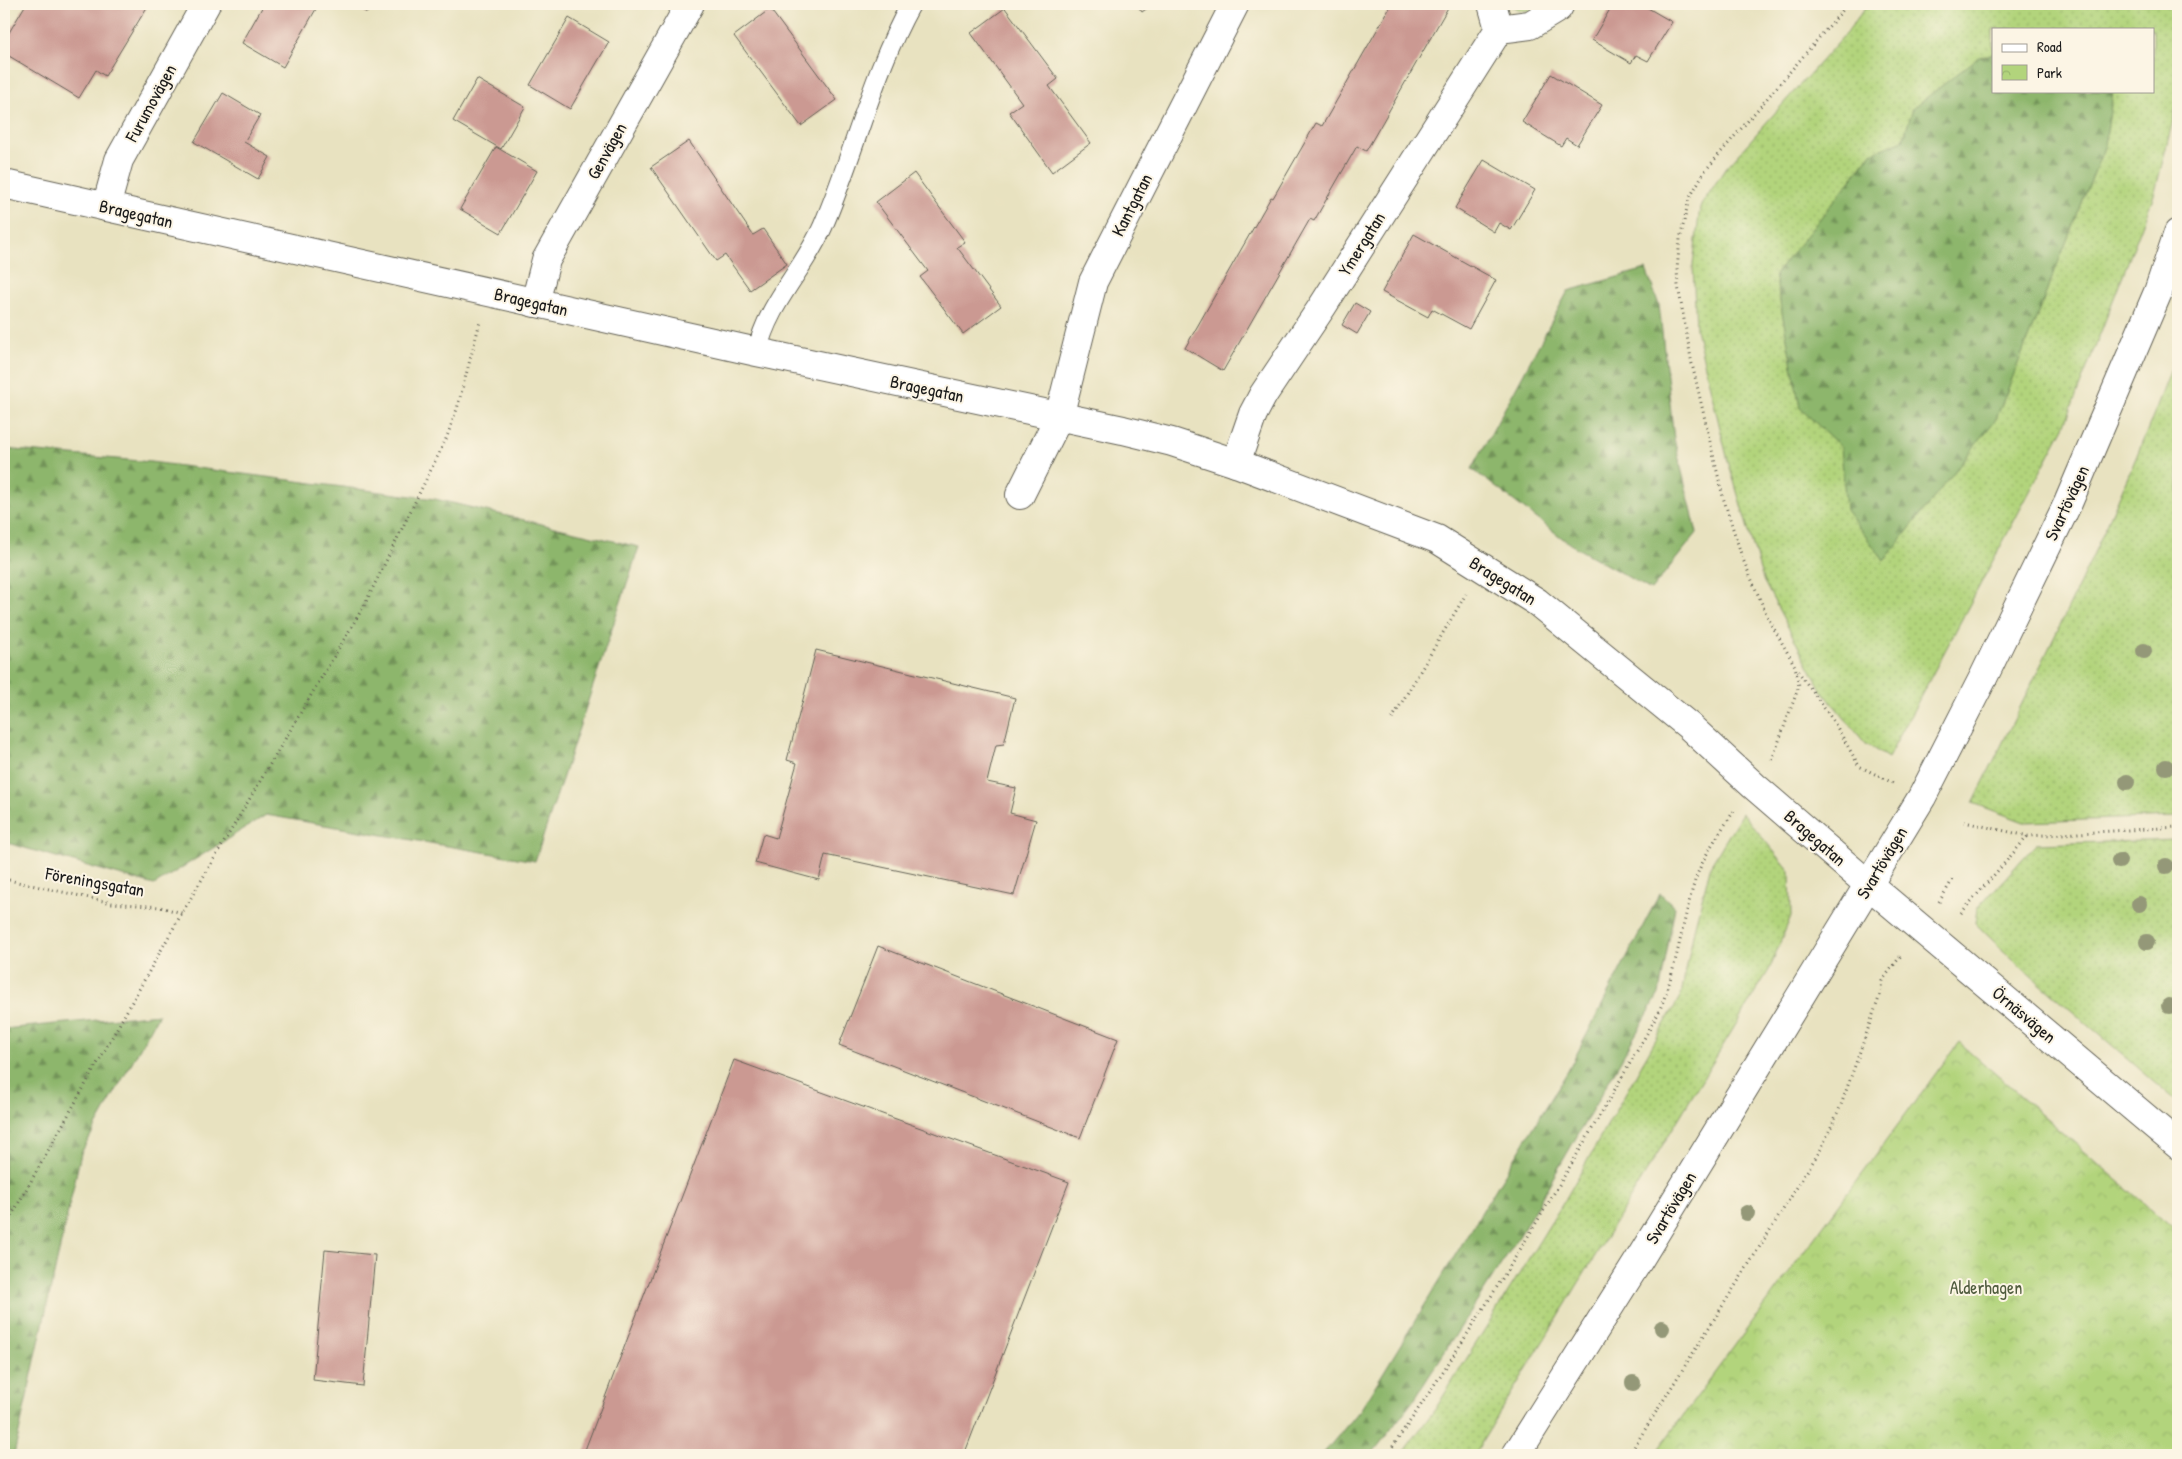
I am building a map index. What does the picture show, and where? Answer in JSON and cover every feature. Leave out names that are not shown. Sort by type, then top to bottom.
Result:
[{"type":"street","name":"Furumovägen","points":[[106,207],[119,160],[206,4]]},
{"type":"street","name":"Genvägen","points":[[535,303],[546,260],[690,4]]},
{"type":"street","name":"Kantgatan","points":[[1059,417],[1093,282],[1235,4]]},
{"type":"street","name":"Ymergatan","points":[[1236,463],[1253,414],[1263,395],[1327,299],[1495,16],[1530,25],[1558,8],[1560,4]]},
{"type":"street","name":"Bragegatan","points":[[4,184],[535,303],[1172,442],[1236,463],[1437,539],[1537,602],[1690,726],[1754,786],[1870,885]]},
{"type":"street","name":"Svartövägen","points":[[1516,1455],[1644,1252],[1870,885],[1922,797],[1984,676],[2068,503],[2155,301],[2178,233]]},
{"type":"street","points":[[1020,495],[1059,417]]},
{"type":"street","name":"Örnäsvägen","points":[[1870,885],[2178,1146]]},
{"type":"lane","points":[[757,352],[761,334],[771,311],[802,264],[822,228],[880,68],[894,35],[911,4]]},
{"type":"path","points":[[4,1230],[182,913],[364,604],[442,448],[457,409],[488,292]]},
{"type":"path","points":[[1392,719],[1481,568]]},
{"type":"path","points":[[1795,666],[1834,722],[1859,766],[1922,797]]},
{"type":"path","points":[[1964,822],[2028,836],[2178,827]]},
{"type":"path","points":[[1961,913],[2028,836]]},
{"type":"path","name":"Föreningsgatan","points":[[4,879],[112,903],[160,907],[182,913]]},
{"type":"path","points":[[1629,1455],[1821,1149],[1842,1105],[1880,995],[1882,982],[1953,879]]},
{"type":"green space","points":[[1510,4],[1546,4],[1537,9],[1523,11]]},
{"type":"green space","points":[[1868,4],[2178,4],[2178,100],[2155,192],[2064,427],[1888,758],[1866,744],[1822,691],[1763,580],[1728,461],[1696,329],[1693,265],[1700,207],[1725,169],[1847,32]]},
{"type":"green space","points":[[1992,54],[1992,92],[2113,92],[2105,145],[1996,419],[1884,561],[1846,510],[1841,447],[1800,408],[1775,275],[1872,153],[1903,140],[1913,108],[1979,57]]},
{"type":"green space","points":[[1646,269],[1659,305],[1674,439],[1697,533],[1651,590],[1570,544],[1472,469],[1568,291]]},
{"type":"green space","points":[[2178,350],[2178,817],[2024,822],[1973,803],[2108,523],[2133,466]]},
{"type":"green space","points":[[4,449],[151,462],[435,499],[639,547],[535,861],[266,815],[154,885],[4,842]]},
{"type":"green space","points":[[1742,813],[1790,871],[1791,916],[1769,970],[1474,1455],[1401,1455],[1436,1408],[1565,1200],[1681,995],[1695,925],[1711,865]]},
{"type":"green space","points":[[2178,840],[2178,1102],[2015,962],[1975,923],[1977,909],[2036,844]]},
{"type":"green space","points":[[1660,893],[1675,907],[1659,994],[1520,1235],[1413,1401],[1371,1455],[1322,1455],[1361,1409],[1568,1071]]},
{"type":"green space","points":[[159,1014],[81,1153],[14,1455],[4,1455],[4,1029]]},
{"type":"green space","name":"Alderhagen","points":[[1959,1042],[2178,1233],[2178,1455],[1654,1455]]},
{"type":"building","points":[[26,4],[149,4],[105,76],[96,70],[79,98],[4,53],[4,41]]},
{"type":"building","points":[[264,4],[307,4],[316,9],[283,67],[242,43]]},
{"type":"building","points":[[352,4],[373,4],[367,13]]},
{"type":"building","points":[[1136,4],[1153,4],[1142,12]]},
{"type":"building","points":[[1392,4],[1450,4],[1366,151],[1357,146],[1314,221],[1310,219],[1223,371],[1185,348],[1271,197],[1273,198],[1316,123],[1322,126]]},
{"type":"building","points":[[1613,4],[1641,4],[1672,22],[1648,61],[1636,55],[1631,63],[1592,40]]},
{"type":"building","points":[[1005,8],[1058,79],[1049,86],[1091,143],[1052,172],[1009,112],[1022,103],[971,33]]},
{"type":"building","points":[[770,9],[837,100],[801,126],[734,36]]},
{"type":"building","points":[[569,18],[609,42],[570,109],[530,85]]},
{"type":"building","points":[[1551,74],[1602,105],[1577,145],[1566,138],[1561,146],[1522,122]]},
{"type":"building","points":[[477,79],[525,107],[501,149],[453,121]]},
{"type":"building","points":[[223,93],[260,115],[244,142],[270,157],[258,179],[194,142]]},
{"type":"building","points":[[689,141],[753,235],[763,229],[787,264],[750,290],[725,255],[716,261],[651,167]]},
{"type":"building","points":[[496,147],[537,171],[501,233],[460,209]]},
{"type":"building","points":[[1484,160],[1535,190],[1511,230],[1499,223],[1494,232],[1455,208]]},
{"type":"building","points":[[914,173],[965,242],[957,247],[1001,306],[963,334],[920,277],[928,271],[876,202]]},
{"type":"building","points":[[1414,234],[1496,280],[1469,329],[1432,309],[1428,317],[1382,292]]},
{"type":"building","points":[[1355,303],[1370,312],[1357,334],[1342,325]]},
{"type":"building","points":[[816,650],[1015,698],[1004,744],[996,745],[987,782],[1016,788],[1010,813],[1036,820],[1014,895],[825,855],[819,880],[755,863],[763,834],[776,838],[797,763],[787,760]]},
{"type":"building","points":[[878,946],[1118,1039],[1080,1138],[839,1045]]},
{"type":"building","points":[[734,1060],[1069,1182],[964,1455],[583,1455]]},
{"type":"building","points":[[325,1250],[375,1255],[363,1386],[313,1380]]}]
